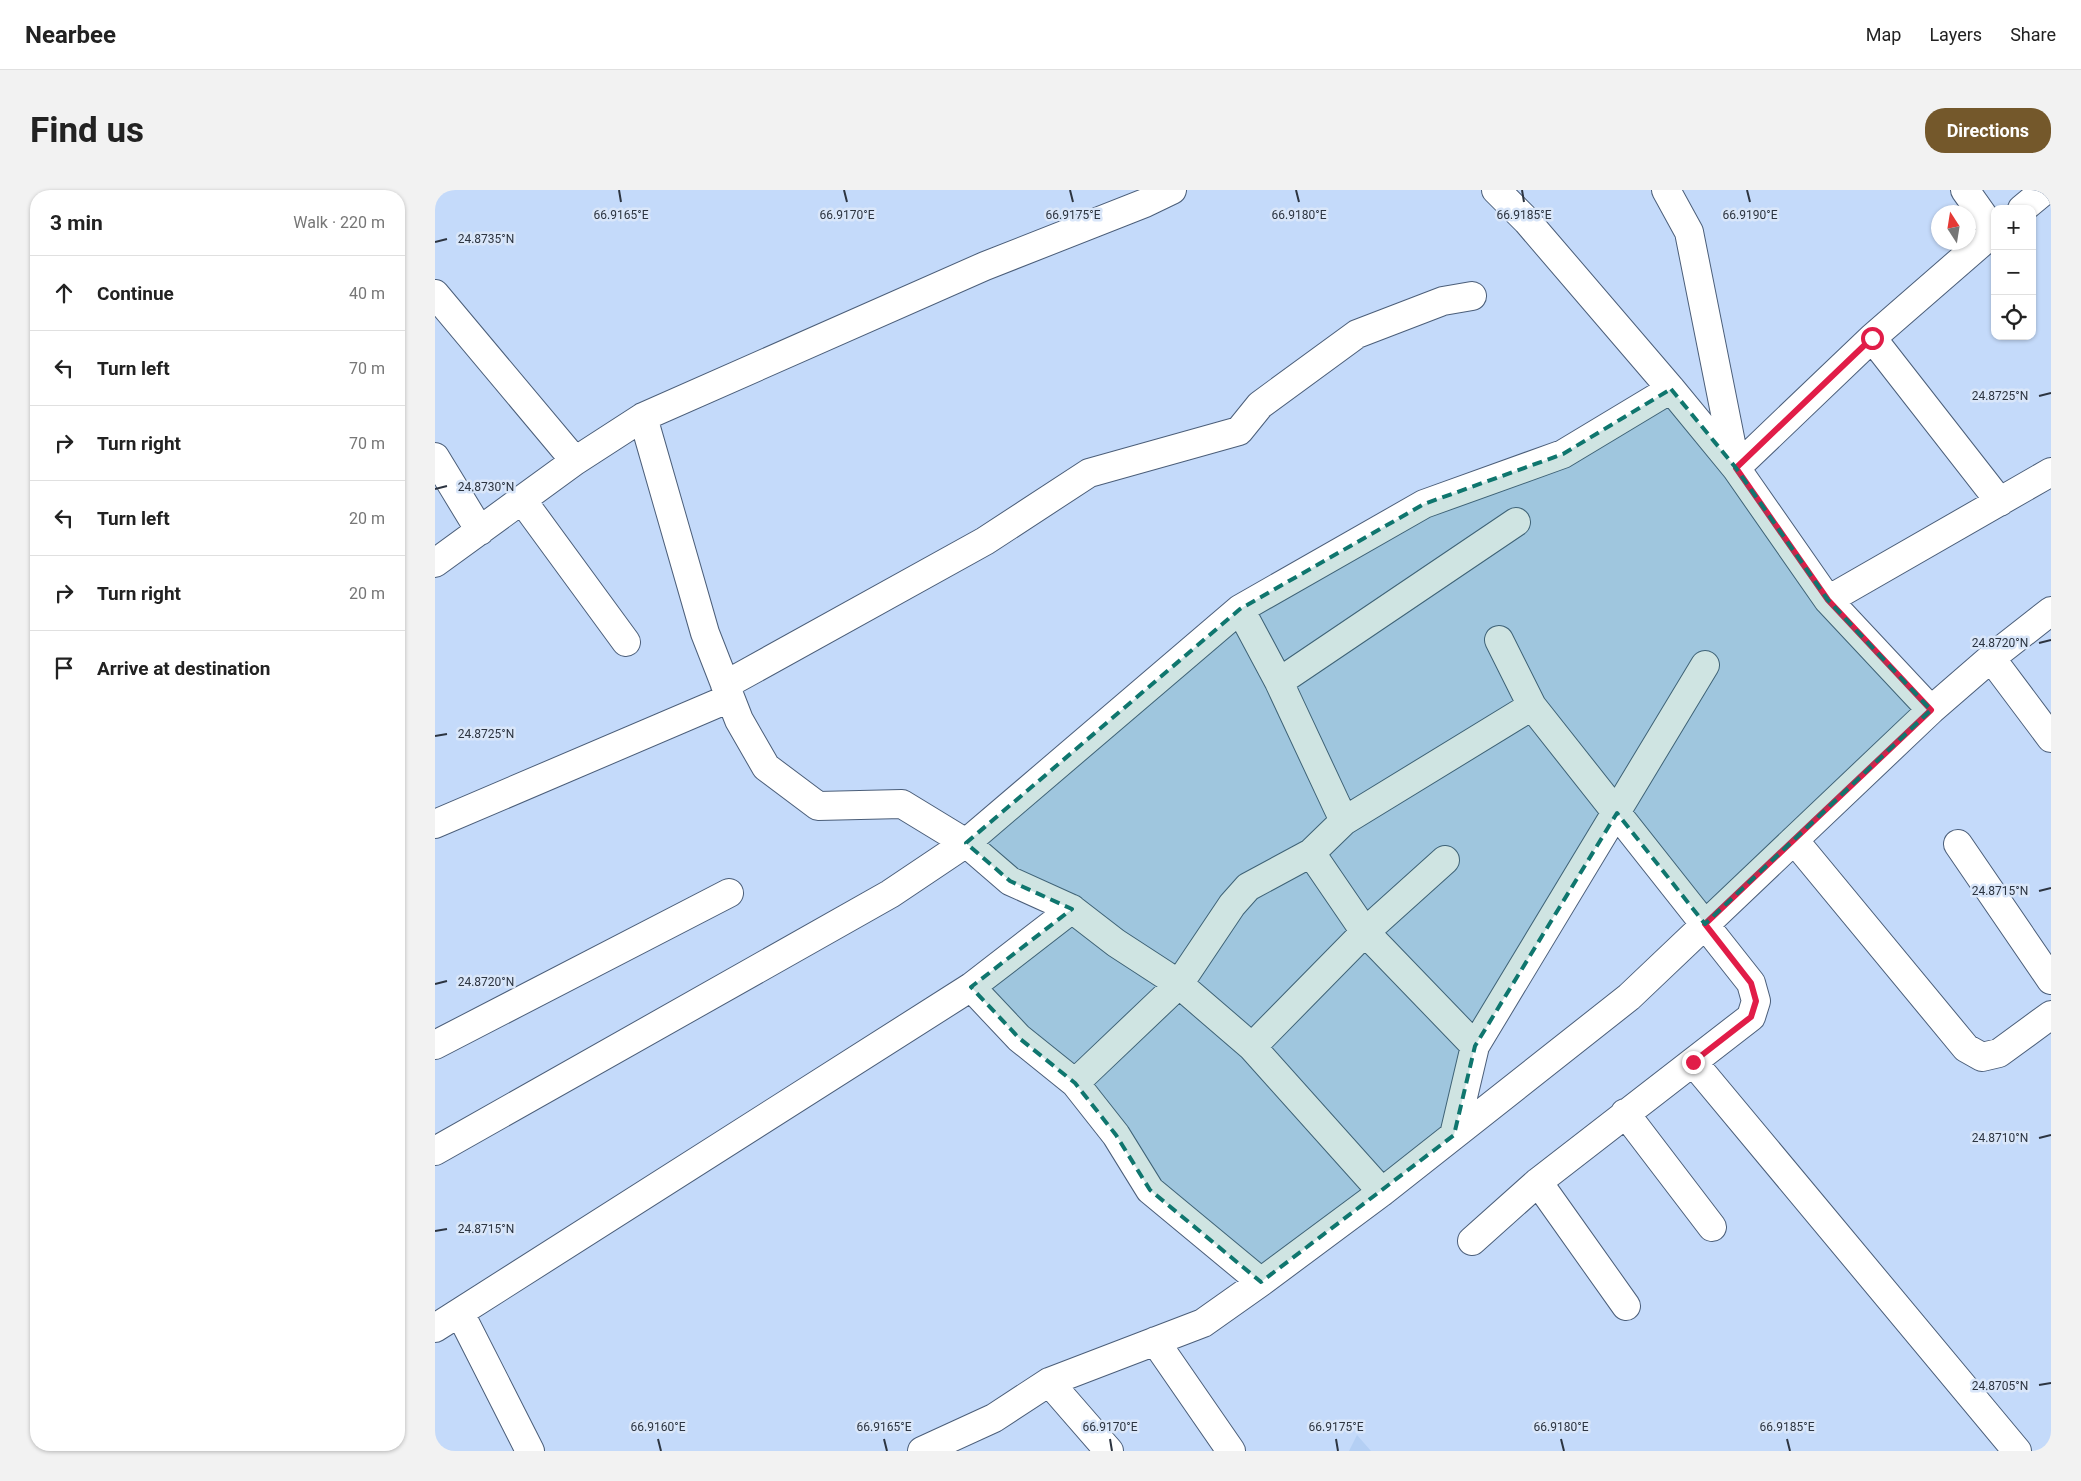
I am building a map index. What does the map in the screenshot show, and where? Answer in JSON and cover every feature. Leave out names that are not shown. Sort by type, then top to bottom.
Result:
[{"type":"street","points":[[435,563],[575,461],[643,417],[985,266],[1145,203],[1172,190]]},
{"type":"street","points":[[1496,190],[1527,221],[1671,388],[1736,468],[1828,600],[1931,710]]},
{"type":"street","points":[[1666,190],[1689,232],[1736,468]]},
{"type":"street","points":[[1965,190],[1991,226]]},
{"type":"street","points":[[2027,205],[2045,190]]},
{"type":"street","points":[[1736,468],[1872,338],[1991,234]]},
{"type":"street","points":[[435,294],[575,461]]},
{"type":"street","points":[[435,824],[728,692],[985,541],[1089,473],[1239,432],[1259,405],[1357,334],[1443,301],[1472,296]]},
{"type":"street","points":[[1872,338],[2000,502]]},
{"type":"street","points":[[435,1151],[890,894],[966,843],[1239,608],[1424,504],[1563,454],[1671,388]]},
{"type":"street","points":[[643,417],[705,633],[739,720],[766,767],[818,806],[902,804],[966,843],[1010,881],[1072,909],[1116,943],[1179,984],[1252,1047],[1382,1192]]},
{"type":"street","points":[[435,457],[480,531]]},
{"type":"street","points":[[1828,600],[2051,472]]},
{"type":"street","points":[[522,500],[626,642]]},
{"type":"street","points":[[1279,682],[1516,522]]},
{"type":"street","points":[[1239,608],[1279,682],[1344,821]]},
{"type":"street","points":[[922,1451],[993,1418],[1049,1382],[1203,1322],[1261,1282],[1382,1192],[1629,996],[1931,710],[1991,658],[2051,611]]},
{"type":"street","points":[[1472,1241],[1538,1182],[1751,1017],[1756,1001],[1751,983],[1532,706],[1499,640]]},
{"type":"street","points":[[1991,658],[2051,738]]},
{"type":"street","points":[[1454,1135],[1475,1046],[1705,666]]},
{"type":"street","points":[[1075,1082],[1179,984],[1232,905],[1248,887],[1311,853],[1344,821],[1532,706]]},
{"type":"street","points":[[1795,840],[1966,1048],[1982,1057],[1999,1053],[2051,1015]]},
{"type":"street","points":[[1958,844],[2051,980]]},
{"type":"street","points":[[1311,853],[1365,932],[1475,1046]]},
{"type":"street","points":[[1252,1047],[1365,932],[1445,860]]},
{"type":"street","points":[[435,1045],[729,893]]},
{"type":"street","points":[[435,1328],[971,987],[1072,909]]},
{"type":"street","points":[[971,987],[1019,1038],[1075,1082],[1116,1135],[1150,1190],[1261,1282]]},
{"type":"street","points":[[1693,1062],[2017,1451]]},
{"type":"street","points":[[1625,1113],[1712,1227]]},
{"type":"street","points":[[1538,1182],[1626,1306]]},
{"type":"street","points":[[460,1313],[530,1451]]},
{"type":"street","points":[[1155,1341],[1231,1451]]},
{"type":"street","points":[[1049,1382],[1109,1451]]},
{"type":"highlighted area","points":[[1671,389],[1736,468],[1828,600],[1931,710],[1705,924],[1617,813],[1475,1046],[1454,1135],[1261,1282],[1150,1190],[1116,1135],[1075,1083],[1019,1038],[971,987],[1072,909],[1010,881],[966,843],[1240,609],[1424,504],[1563,454]]},
{"type":"shaded area","points":[[1357,1435],[1371,1451],[1349,1451]]},
{"type":"route","points":[[1693,1062],[1751,1017],[1756,1001],[1751,983],[1705,924],[1931,710],[1828,600],[1736,468],[1872,338]]}]
